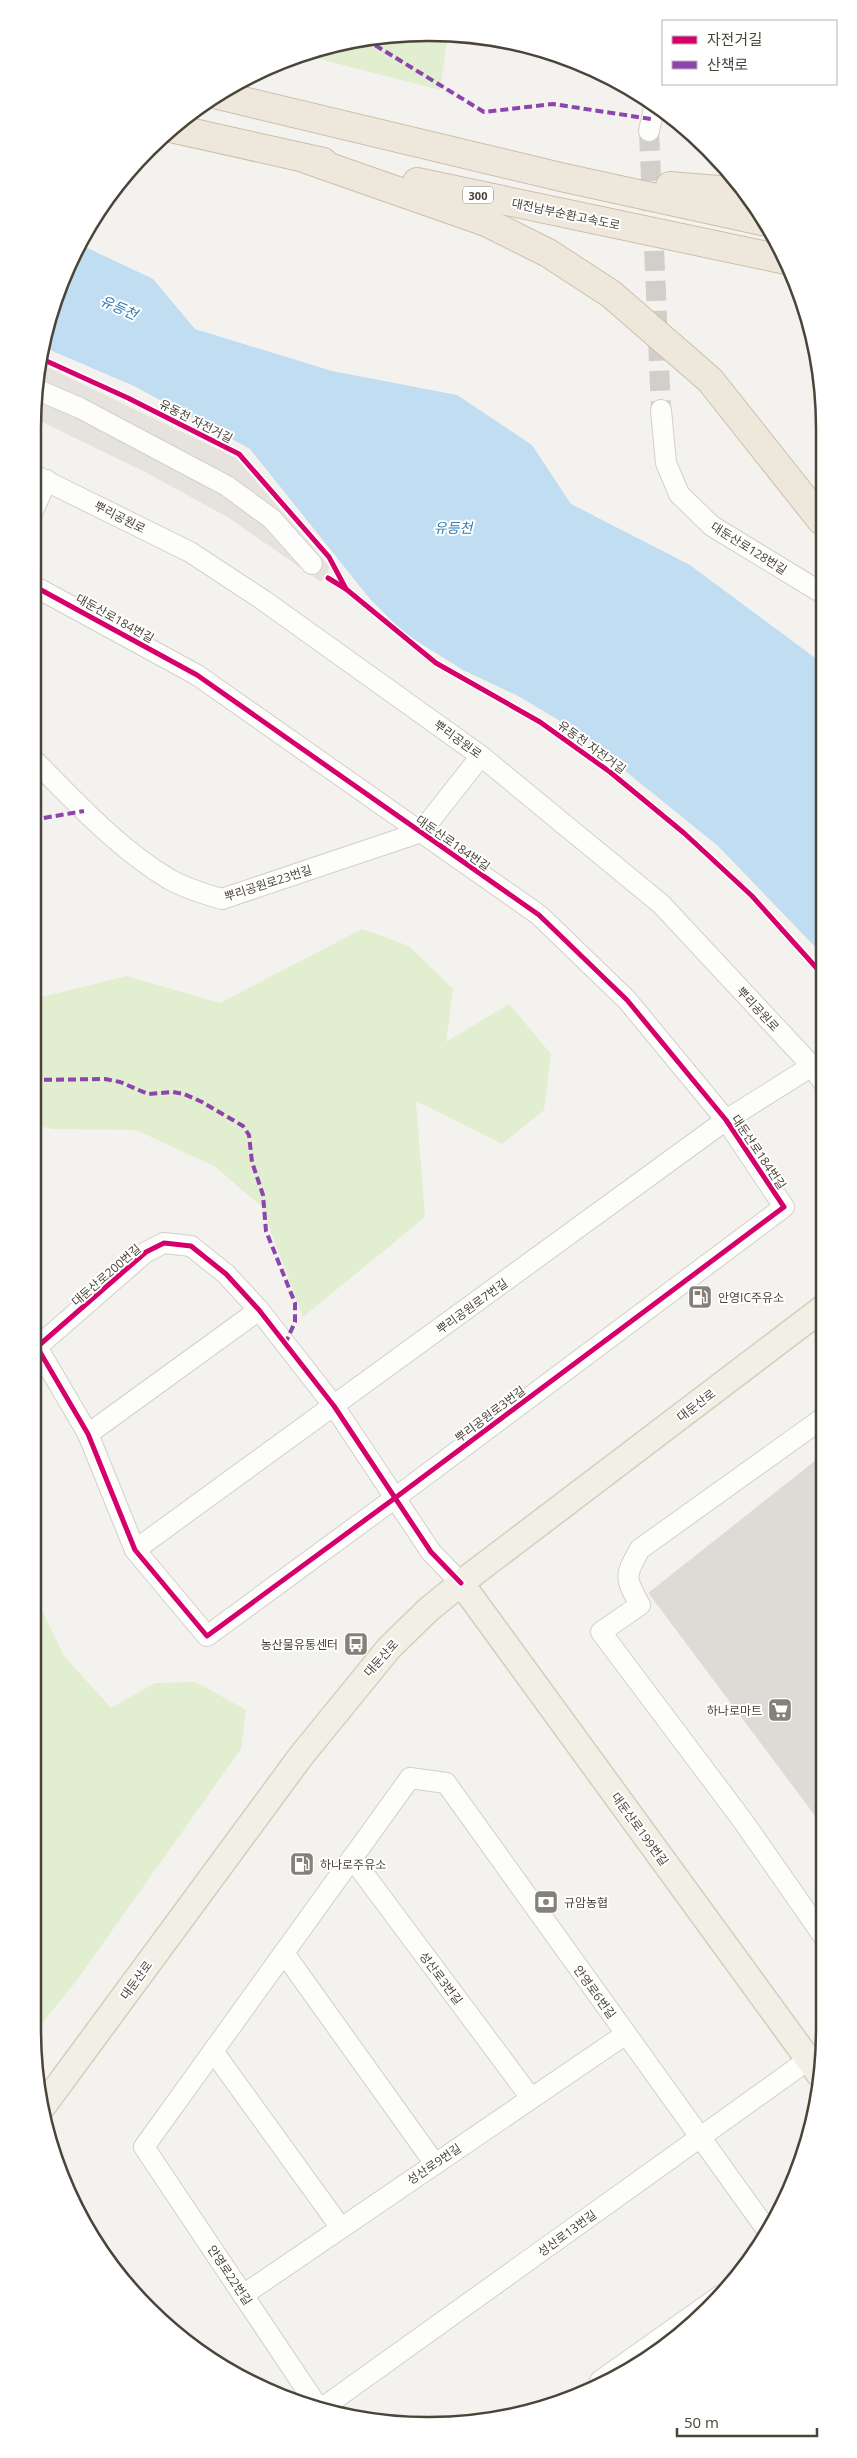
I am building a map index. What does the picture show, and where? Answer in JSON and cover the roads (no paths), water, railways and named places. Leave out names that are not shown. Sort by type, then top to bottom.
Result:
[{"type":"highway","points":[[228,97],[565,178],[754,219]]},
{"type":"highway","name":"대전남부순환고속도로","points":[[181,130],[306,159],[776,258]]},
{"type":"highway","points":[[306,159],[486,222],[548,253],[611,294],[710,380],[816,514]]},
{"type":"highway","points":[[565,178],[735,191]]},
{"type":"main road","name":"대둔산로","points":[[48,2099],[318,1734],[389,1648],[428,1610],[461,1583],[816,1313]]},
{"type":"main road","name":"대둔산로199번길","points":[[461,1583],[814,2064]]},
{"type":"street","points":[[649,131],[653,113]]},
{"type":"street","points":[[43,392],[80,408],[227,486],[272,519],[312,564]]},
{"type":"street","name":"대둔산로128번길","points":[[661,410],[666,463],[679,494],[712,526],[816,589]]},
{"type":"street","name":"뿌리공원로","points":[[41,478],[190,552],[263,600],[481,756],[661,904],[816,1073]]},
{"type":"street","name":"대둔산로184번길","points":[[41,590],[197,674],[539,915],[627,1000],[726,1120],[784,1207]]},
{"type":"street","points":[[421,832],[481,756]]},
{"type":"street","name":"뿌리공원로23번길","points":[[41,767],[104,830],[169,879],[197,892],[222,899],[421,832]]},
{"type":"street","name":"뿌리공원로7번길","points":[[135,1550],[726,1120],[816,1075]]},
{"type":"street","name":"뿌리공원로3번길","points":[[207,1636],[784,1207]]},
{"type":"street","name":"대둔산로200번길","points":[[41,1344],[146,1252],[164,1243],[191,1246],[226,1274],[259,1310],[334,1406],[430,1552],[461,1583]]},
{"type":"street","points":[[88,1434],[259,1310]]},
{"type":"street","name":"대둔산로200번길","points":[[41,1354],[88,1434],[135,1550],[207,1636]]},
{"type":"street","points":[[816,1423],[640,1549],[630,1567],[627,1582],[640,1605],[601,1632],[743,1821],[816,1926]]},
{"type":"street","name":"안영로6번길","points":[[352,1858],[410,1778],[446,1783],[763,2225]]},
{"type":"street","points":[[341,2228],[213,2052],[352,1858]]},
{"type":"street","name":"성산로3번길","points":[[352,1858],[531,2098]]},
{"type":"street","points":[[284,1953],[435,2164]]},
{"type":"street","name":"성산로9번길","points":[[243,2295],[626,2034]]},
{"type":"street","name":"안영로22번길","points":[[213,2052],[144,2147],[313,2399]]},
{"type":"street","name":"성산로13번길","points":[[328,2404],[700,2138],[814,2066]]},
{"type":"street","points":[[628,2361],[679,2325]]},
{"type":"water","name":"유등천","points":[[86,247],[153,279],[195,329],[332,371],[457,395],[532,445],[571,504],[690,565],[816,659],[816,948],[718,846],[572,728],[518,696],[463,670],[404,633],[370,599],[250,449],[134,386],[50,350],[62,304]]},
{"type":"tunnel","points":[[649,131],[661,410]]},
{"type":"place","name":"안영IC주유소","points":[[700,1297]]},
{"type":"place","name":"농산물유통센터","points":[[356,1644]]},
{"type":"place","name":"하나로마트","points":[[780,1710]]},
{"type":"place","name":"하나로주유소","points":[[302,1864]]},
{"type":"place","name":"규암농협","points":[[546,1902]]}]
